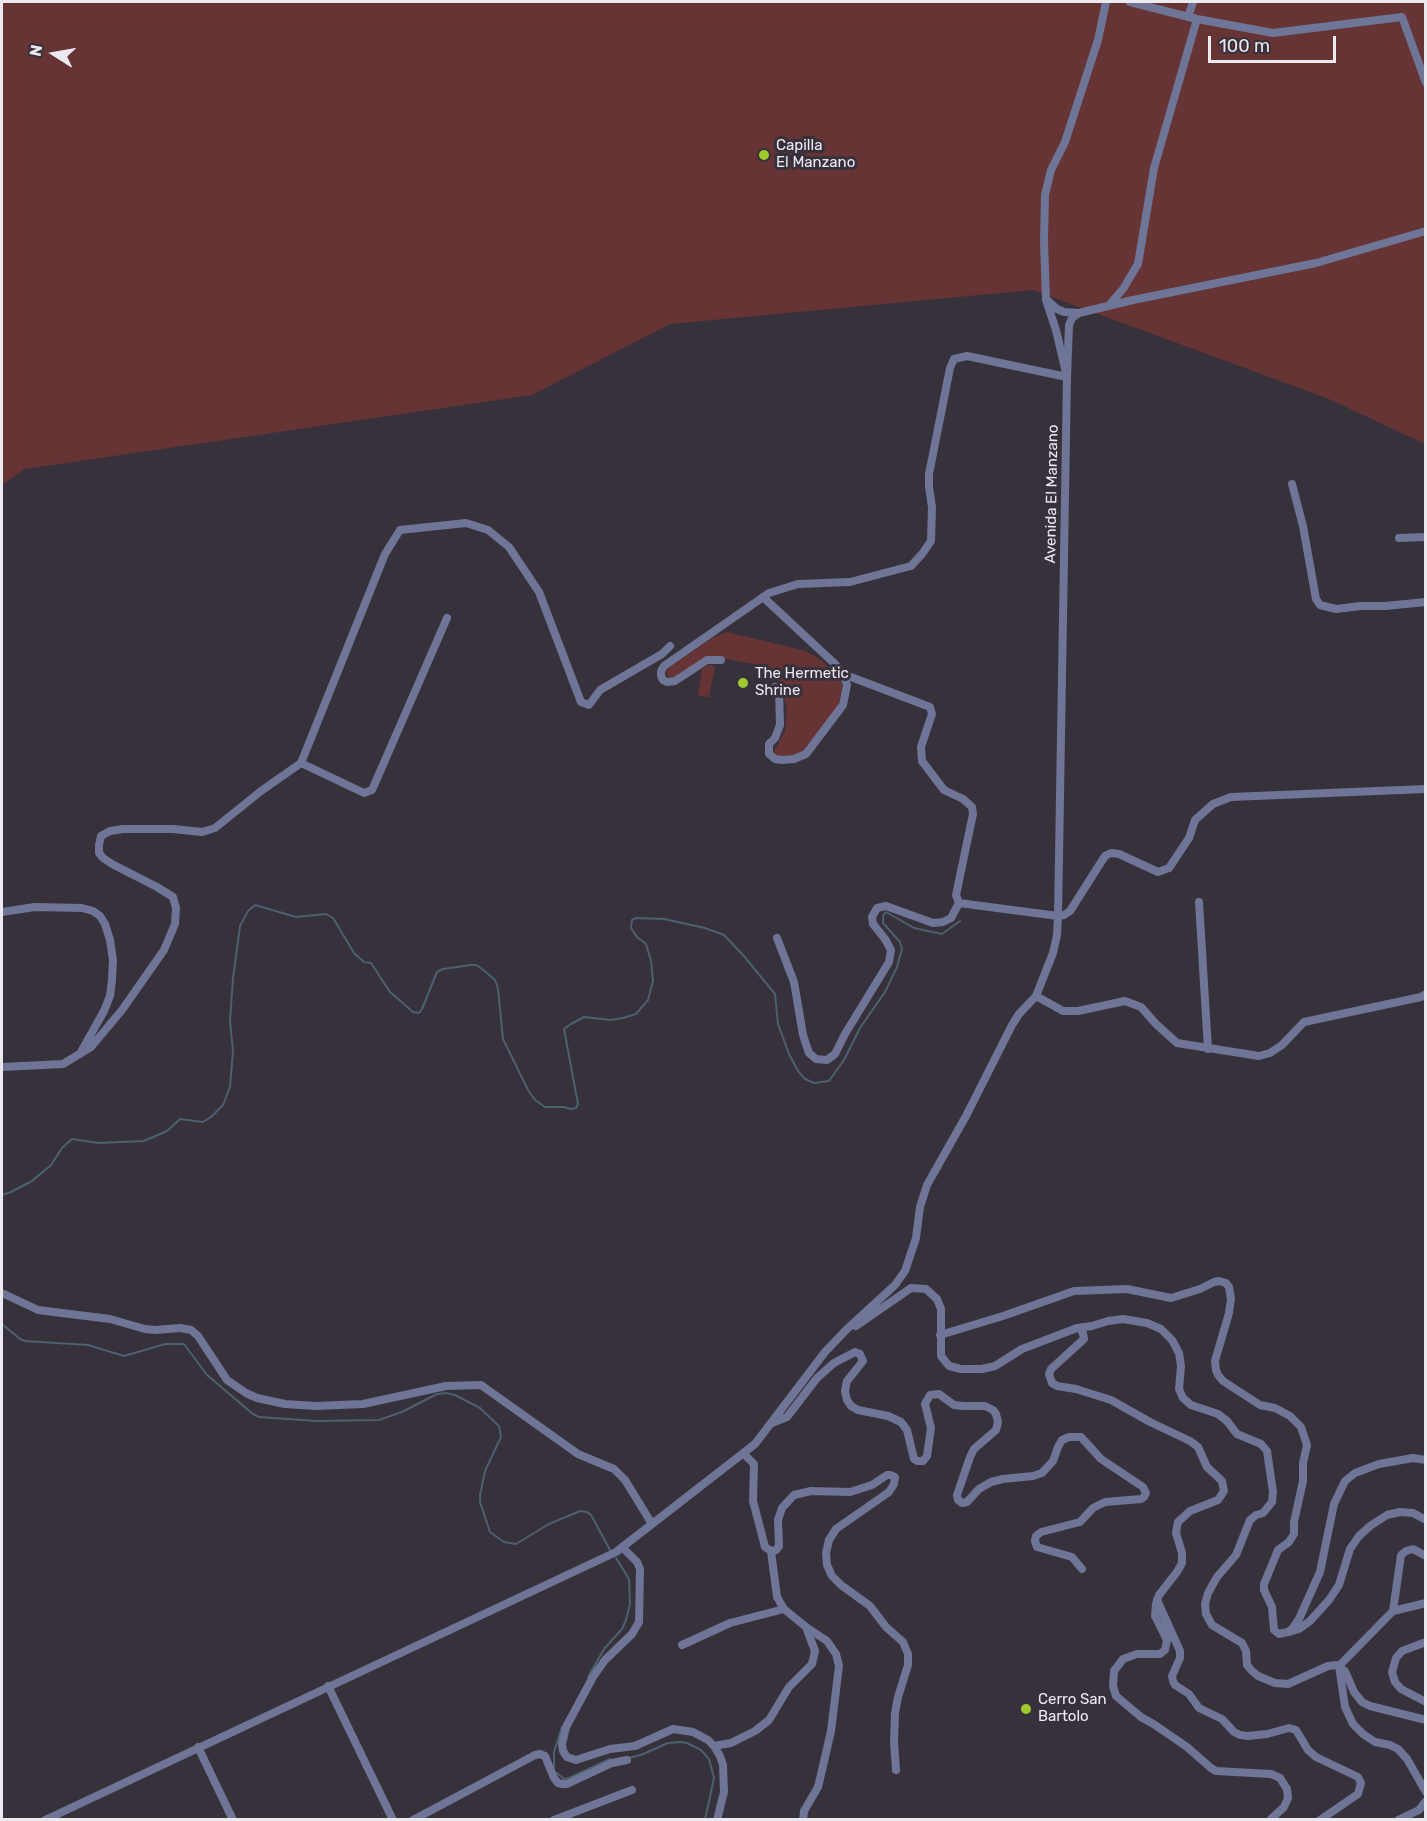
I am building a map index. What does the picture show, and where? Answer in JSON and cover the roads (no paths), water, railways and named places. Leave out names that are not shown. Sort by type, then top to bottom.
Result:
[{"type":"street","name":"Avenida El Manzano","points":[[846,1330],[895,1285],[905,1271],[916,1238],[920,1207],[927,1185],[966,1116],[1012,1025],[1036,996],[1053,953],[1058,916],[1067,377],[1046,300],[1045,195],[1051,170],[1065,142],[1098,40],[1106,2]]},
{"type":"street","points":[[1130,2],[1193,18],[1274,33],[1402,17],[1425,83]]},
{"type":"street","points":[[1110,304],[1123,289],[1138,264],[1154,168],[1193,18],[1193,2]]},
{"type":"street","points":[[721,660],[707,660],[675,681],[667,682],[661,676],[664,666],[768,593],[798,584],[850,582],[911,566],[922,554],[931,541],[932,507],[928,487],[929,474],[950,368],[954,359],[967,356],[1067,377],[1069,325],[1072,318],[1079,313],[1110,304],[1316,263],[1425,231]]},
{"type":"street","points":[[1123,289],[1133,300]]},
{"type":"street","points":[[1046,300],[1064,312],[1079,313]]},
{"type":"street","points":[[1292,484],[1303,526],[1316,598],[1320,605],[1336,609],[1425,602]]},
{"type":"street","points":[[2,1067],[63,1064],[91,1047],[122,1010],[164,950],[175,924],[176,908],[173,897],[103,858],[99,853],[101,836],[110,831],[123,829],[173,829],[202,832],[215,828],[301,763],[385,554],[400,530],[466,523],[488,530],[509,547],[539,592],[581,702],[589,705],[600,690],[662,654],[670,646]]},
{"type":"street","points":[[1399,538],[1425,537]]},
{"type":"street","points":[[763,597],[835,664],[843,674],[847,685],[843,705],[806,754],[794,759],[775,759],[769,754],[769,744],[775,738],[780,725],[779,690],[775,687]]},
{"type":"street","points":[[301,763],[364,793],[372,790],[447,618]]},
{"type":"street","points":[[777,938],[794,982],[803,1035],[809,1053],[816,1059],[827,1060],[836,1054],[845,1034],[889,962],[891,950],[873,924],[872,917],[877,908],[886,906],[933,923],[951,918],[959,903],[956,895],[973,814],[972,807],[944,790],[922,761],[921,747],[932,714],[930,707],[843,674]]},
{"type":"street","points":[[959,903],[1058,916],[1070,911],[1105,856],[1111,853],[1119,854],[1158,872],[1169,868],[1189,838],[1195,820],[1213,804],[1231,797],[1425,789]]},
{"type":"street","points":[[1199,902],[1208,1049]]},
{"type":"street","points":[[2,912],[35,907],[82,908],[93,911],[105,924],[113,960],[110,996],[79,1055]]},
{"type":"street","points":[[1036,996],[1063,1011],[1078,1011],[1125,1001],[1141,1007],[1177,1043],[1259,1056],[1270,1053],[1282,1045],[1304,1022],[1421,997],[1425,994]]},
{"type":"street","points":[[940,1335],[1074,1291],[1126,1289],[1171,1299],[1214,1282],[1227,1283],[1231,1299],[1215,1361],[1215,1370],[1223,1381],[1260,1405],[1275,1408],[1290,1416],[1301,1427],[1306,1438],[1307,1451],[1303,1463],[1304,1481],[1294,1522],[1294,1534],[1290,1542],[1278,1550],[1274,1556],[1264,1587],[1272,1607],[1274,1630],[1279,1634],[1299,1629],[1305,1625],[1329,1600],[1339,1585],[1350,1549],[1364,1531],[1382,1518],[1394,1513],[1413,1513],[1425,1520]]},
{"type":"street","points":[[45,1820],[616,1552],[744,1454],[772,1423],[785,1402],[825,1352],[846,1330],[859,1324],[911,1288],[926,1289],[938,1299],[941,1309],[941,1356],[946,1364],[957,1369],[982,1369],[995,1366],[1022,1349],[1077,1328],[1108,1321],[1124,1319],[1147,1323],[1161,1329],[1172,1340],[1179,1353],[1181,1366],[1179,1389],[1183,1398],[1191,1405],[1218,1414],[1237,1434],[1262,1444],[1267,1451],[1273,1492],[1272,1502],[1267,1510],[1250,1520],[1236,1555],[1217,1577],[1208,1593],[1205,1610],[1209,1622],[1242,1643],[1246,1652],[1247,1665],[1258,1676],[1275,1683],[1293,1683],[1328,1666],[1340,1666],[1345,1671],[1356,1696],[1362,1702],[1425,1720]]},
{"type":"street","points":[[2,1293],[38,1310],[110,1319],[145,1329],[191,1330],[198,1336],[227,1380],[257,1398],[285,1404],[352,1405],[446,1386],[481,1385],[578,1454],[614,1469],[625,1480],[652,1524]]},
{"type":"street","points":[[1077,1328],[1083,1333],[1084,1339],[1051,1369],[1049,1374],[1052,1383],[1111,1400],[1158,1427],[1190,1441],[1198,1447],[1208,1467],[1224,1484],[1224,1491],[1218,1500],[1190,1511],[1178,1522],[1176,1533],[1182,1553],[1182,1563],[1157,1599],[1155,1616],[1167,1640],[1167,1647],[1160,1654],[1137,1654],[1128,1656],[1120,1662],[1114,1671],[1112,1681],[1116,1696],[1141,1717],[1180,1742],[1216,1771],[1271,1774],[1280,1778],[1287,1789],[1288,1798],[1284,1807],[1270,1820]]},
{"type":"street","points":[[772,1423],[787,1417],[817,1378],[834,1363],[855,1352],[860,1354],[862,1361],[847,1381],[845,1390],[847,1400],[858,1410],[888,1416],[901,1422],[907,1430],[914,1459],[917,1461],[923,1461],[927,1456],[931,1428],[925,1404],[930,1395],[939,1394],[954,1405],[985,1406],[996,1414],[998,1422],[996,1430],[974,1449],[970,1457],[957,1496],[962,1503],[967,1502],[979,1489],[991,1482],[1042,1473],[1053,1461],[1062,1440],[1069,1437],[1081,1437],[1101,1459],[1143,1487],[1146,1493],[1140,1499],[1105,1502],[1088,1512],[1080,1522],[1041,1532],[1036,1536],[1037,1547],[1072,1557],[1082,1569]]},
{"type":"street","points":[[744,1454],[754,1464],[753,1500],[764,1545],[771,1551],[776,1550],[779,1546],[778,1520],[782,1509],[794,1495],[805,1491],[850,1492],[872,1485],[889,1475],[895,1477],[889,1492],[836,1529],[829,1540],[826,1553],[827,1565],[832,1576],[841,1586],[870,1606],[886,1627],[903,1642],[908,1654],[908,1665],[895,1713],[894,1742],[897,1770]]},
{"type":"street","points":[[1288,1632],[1299,1619],[1320,1572],[1334,1504],[1345,1481],[1355,1473],[1379,1464],[1413,1458],[1425,1460]]},
{"type":"street","points":[[622,1547],[637,1562],[640,1569],[639,1622],[632,1634],[605,1660],[593,1677],[566,1727],[562,1744],[563,1751],[567,1757],[576,1760],[610,1749],[635,1746],[673,1729],[693,1732],[708,1740],[720,1756],[724,1774],[724,1792],[717,1820]]},
{"type":"street","points":[[1393,1611],[1401,1555],[1413,1549],[1425,1556]]},
{"type":"street","points":[[771,1551],[777,1598],[784,1609],[831,1645],[838,1660],[831,1731],[824,1766],[818,1787],[804,1811],[803,1820]]},
{"type":"street","points":[[1157,1599],[1180,1651],[1180,1658],[1172,1676],[1173,1681],[1189,1694],[1199,1708],[1222,1719],[1240,1735],[1267,1734],[1289,1728],[1296,1730],[1308,1750],[1316,1757],[1355,1774],[1360,1780],[1361,1787],[1358,1794],[1320,1820]]},
{"type":"street","points":[[1340,1666],[1393,1611],[1425,1603]]},
{"type":"street","points":[[682,1645],[730,1623],[784,1609]]},
{"type":"street","points":[[714,1746],[731,1743],[755,1731],[769,1720],[789,1687],[812,1664],[815,1651],[806,1627]]},
{"type":"street","points":[[1425,1642],[1402,1650],[1394,1662],[1392,1672],[1395,1682],[1401,1689],[1425,1702]]},
{"type":"street","points":[[1340,1666],[1345,1707],[1353,1724],[1375,1742],[1398,1749],[1407,1759],[1425,1792]]},
{"type":"street","points":[[328,1686],[393,1820]]},
{"type":"street","points":[[198,1747],[233,1820]]},
{"type":"street","points":[[413,1820],[535,1755],[545,1756],[554,1778],[558,1783],[563,1784],[612,1762],[627,1760]]},
{"type":"street","points":[[554,1820],[632,1790]]},
{"type":"street","points":[[1398,1820],[1419,1810],[1425,1801]]},
{"type":"waterway","points":[[2,1195],[32,1181],[51,1165],[62,1148],[72,1139],[98,1143],[144,1141],[167,1131],[180,1119],[203,1122],[223,1105],[230,1087],[233,1051],[230,1021],[240,926],[248,911],[255,905],[296,917],[326,914],[333,918],[354,953],[364,962],[371,963],[390,992],[413,1012],[419,1013],[422,1009],[437,972],[471,965],[481,968],[495,980],[503,1039],[528,1090],[535,1100],[545,1107],[571,1109],[576,1108],[578,1104],[564,1029],[584,1017],[611,1020],[636,1014],[648,1000],[653,981],[651,961],[646,944],[631,928],[632,920],[636,918],[664,919],[705,928],[724,935],[775,994],[778,1024],[789,1054],[798,1071],[805,1079],[814,1083],[829,1081],[844,1060],[860,1028],[885,992],[897,967],[902,949],[900,942],[883,923],[883,916],[886,912],[914,928],[942,934],[960,921]]},
{"type":"waterway","points":[[2,1324],[25,1341],[88,1345],[124,1356],[165,1344],[184,1344],[207,1375],[259,1417],[317,1421],[379,1420],[402,1412],[437,1394],[455,1395],[480,1408],[499,1426],[501,1437],[485,1471],[480,1495],[480,1502],[490,1532],[504,1542],[516,1544],[549,1524],[580,1511],[587,1512],[591,1515],[610,1550]]},
{"type":"waterway","points":[[588,1677],[604,1649],[622,1629],[630,1604],[629,1579],[616,1558]]},
{"type":"waterway","points":[[554,1768],[554,1752],[562,1727]]},
{"type":"waterway","points":[[628,1758],[668,1743],[687,1743],[701,1750],[709,1759],[714,1778],[705,1820]]},
{"type":"waterway","points":[[557,1773],[564,1779],[569,1778],[610,1759]]},
{"type":"place","name":"Capilla El Manzano","points":[[764,155]]},
{"type":"place","name":"The Hermetic Shrine","points":[[743,683]]},
{"type":"place","name":"Cerro San Bartolo","points":[[1026,1709]]}]
